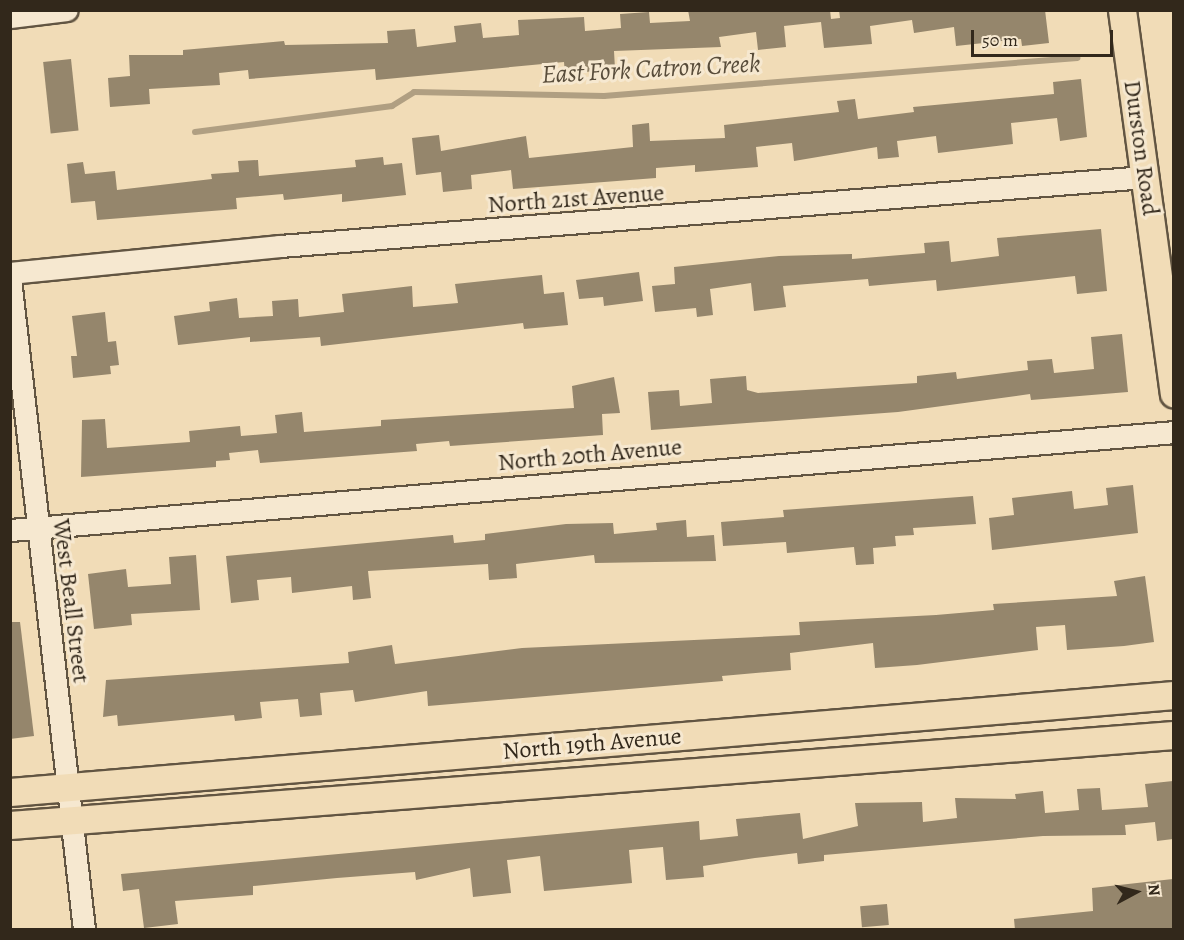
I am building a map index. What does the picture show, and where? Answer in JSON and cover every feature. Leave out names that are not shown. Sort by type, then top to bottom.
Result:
[{"type":"main road","name":"Durston Road","points":[[1122,10],[1173,393]]},
{"type":"main road","name":"North 19th Avenue","points":[[10,792],[1173,695]]},
{"type":"main road","name":"North 19th Avenue","points":[[10,825],[1173,735]]},
{"type":"street","points":[[10,17],[67,10]]},
{"type":"street","name":"North 21st Avenue","points":[[10,273],[280,246],[1146,177]]},
{"type":"street","name":"West Beall Street","points":[[10,279],[36,528],[69,788],[84,930]]},
{"type":"street","name":"North 20th Avenue","points":[[10,530],[1173,432]]},
{"type":"building","points":[[688,10],[830,10],[831,19],[840,18],[839,10],[1045,10],[1049,43],[1022,46],[1021,39],[956,46],[954,27],[914,33],[912,20],[870,26],[872,44],[824,48],[821,22],[784,26],[786,47],[758,50],[756,32],[719,37],[721,47],[614,51],[615,69],[565,74],[564,62],[376,80],[375,69],[249,79],[248,70],[219,73],[220,85],[149,89],[150,104],[110,107],[108,78],[130,76],[129,55],[183,55],[183,50],[284,41],[285,45],[388,43],[387,31],[415,29],[417,47],[456,42],[454,26],[481,23],[483,38],[519,35],[518,20],[584,17],[585,31],[621,28],[620,14],[649,12],[650,23],[690,21]]},
{"type":"building","points":[[71,59],[79,131],[51,134],[43,62]]},
{"type":"building","points":[[1081,79],[1087,137],[1060,141],[1057,118],[1011,123],[1013,144],[938,153],[936,136],[897,141],[899,157],[878,159],[877,147],[794,161],[792,143],[756,147],[758,167],[695,172],[695,165],[656,168],[656,178],[513,189],[511,170],[471,175],[472,189],[443,192],[441,172],[416,175],[412,138],[439,135],[441,151],[526,136],[529,158],[633,147],[632,125],[649,123],[650,141],[725,138],[724,125],[839,112],[837,101],[855,99],[858,119],[914,112],[913,107],[1054,94],[1053,82]]},
{"type":"building","points":[[383,157],[384,165],[402,163],[406,195],[342,202],[342,194],[284,200],[283,194],[236,198],[237,209],[97,220],[95,201],[71,203],[67,164],[83,162],[85,174],[115,171],[117,190],[212,179],[211,174],[239,172],[238,161],[258,160],[259,176],[356,167],[355,160]]},
{"type":"building","points":[[1101,229],[1107,291],[1077,294],[1075,276],[937,291],[936,280],[869,286],[868,279],[783,286],[786,307],[754,311],[751,283],[710,289],[713,315],[697,317],[696,308],[655,312],[652,286],[675,284],[674,267],[779,256],[852,254],[852,259],[925,253],[924,243],[949,241],[951,262],[999,256],[997,238]]},
{"type":"building","points":[[639,272],[643,301],[604,306],[603,297],[579,299],[576,280]]},
{"type":"building","points":[[542,275],[544,294],[564,292],[568,325],[524,329],[523,323],[321,346],[320,337],[250,342],[250,337],[178,345],[174,316],[210,311],[209,302],[237,298],[239,318],[273,316],[272,301],[298,299],[299,317],[344,312],[342,294],[412,286],[413,307],[458,303],[455,284]]},
{"type":"building","points":[[105,312],[108,342],[116,341],[119,365],[110,366],[111,374],[73,378],[71,356],[77,356],[72,316]]},
{"type":"building","points":[[1122,334],[1128,392],[1031,400],[1030,394],[898,412],[651,430],[648,392],[679,390],[680,406],[712,403],[710,379],[746,376],[747,390],[758,393],[917,383],[917,376],[956,372],[957,379],[1028,370],[1027,361],[1052,359],[1054,373],[1094,369],[1091,337]]},
{"type":"building","points":[[614,377],[620,413],[602,414],[603,435],[450,446],[449,441],[416,444],[417,451],[260,463],[258,450],[229,453],[230,460],[216,461],[216,467],[81,477],[82,420],[105,419],[107,448],[190,442],[189,431],[240,426],[241,436],[277,433],[275,415],[302,412],[304,432],[381,426],[381,420],[574,408],[572,386]]},
{"type":"building","points":[[1133,485],[1138,533],[992,550],[989,518],[1014,515],[1012,498],[1072,491],[1074,509],[1108,505],[1106,488]]},
{"type":"building","points":[[973,496],[976,524],[913,528],[914,535],[895,536],[896,546],[873,548],[874,564],[856,565],[854,547],[787,553],[786,542],[723,546],[721,522],[784,517],[783,510]]},
{"type":"building","points":[[686,520],[687,537],[714,535],[716,561],[595,563],[594,555],[516,564],[517,578],[489,580],[488,564],[368,571],[371,598],[353,600],[352,586],[292,593],[291,577],[257,580],[259,600],[231,603],[226,556],[453,535],[454,543],[485,540],[485,534],[566,524],[613,523],[614,534],[657,530],[656,523]]},
{"type":"building","points":[[196,555],[200,610],[131,614],[132,625],[94,629],[88,574],[126,569],[128,587],[171,584],[169,557]]},
{"type":"building","points":[[1145,576],[1154,642],[1067,650],[1065,625],[1036,627],[1038,650],[917,665],[875,668],[873,643],[790,653],[791,670],[722,676],[723,681],[428,706],[427,691],[355,702],[353,690],[320,693],[322,715],[300,717],[298,699],[260,702],[262,718],[235,721],[234,715],[118,726],[117,715],[103,717],[106,680],[349,663],[348,652],[392,645],[395,664],[522,648],[800,635],[799,622],[936,615],[994,610],[993,604],[1117,596],[1114,581]]},
{"type":"building","points":[[10,622],[20,622],[34,736],[10,739]]},
{"type":"building","points":[[1173,781],[1173,839],[1157,841],[1155,822],[1125,825],[1126,835],[1043,836],[824,855],[824,861],[798,864],[797,853],[703,866],[704,877],[666,880],[663,847],[629,850],[632,883],[544,891],[540,856],[507,860],[511,893],[473,897],[470,868],[416,880],[415,872],[253,886],[253,895],[175,901],[178,924],[144,928],[139,889],[123,891],[121,874],[699,821],[700,840],[738,836],[736,819],[800,813],[803,839],[858,826],[855,803],[922,802],[923,822],[957,818],[955,798],[1016,799],[1015,794],[1043,791],[1045,813],[1079,810],[1077,789],[1100,788],[1102,810],[1148,807],[1145,784]]},
{"type":"building","points":[[1173,879],[1173,930],[1015,930],[1014,919],[1093,911],[1092,888]]},
{"type":"building","points":[[887,904],[889,925],[862,927],[860,906]]},
{"type":"waterway","name":"East Fork Catron Creek","points":[[195,132],[392,106],[414,92],[604,96],[1077,58]]}]
